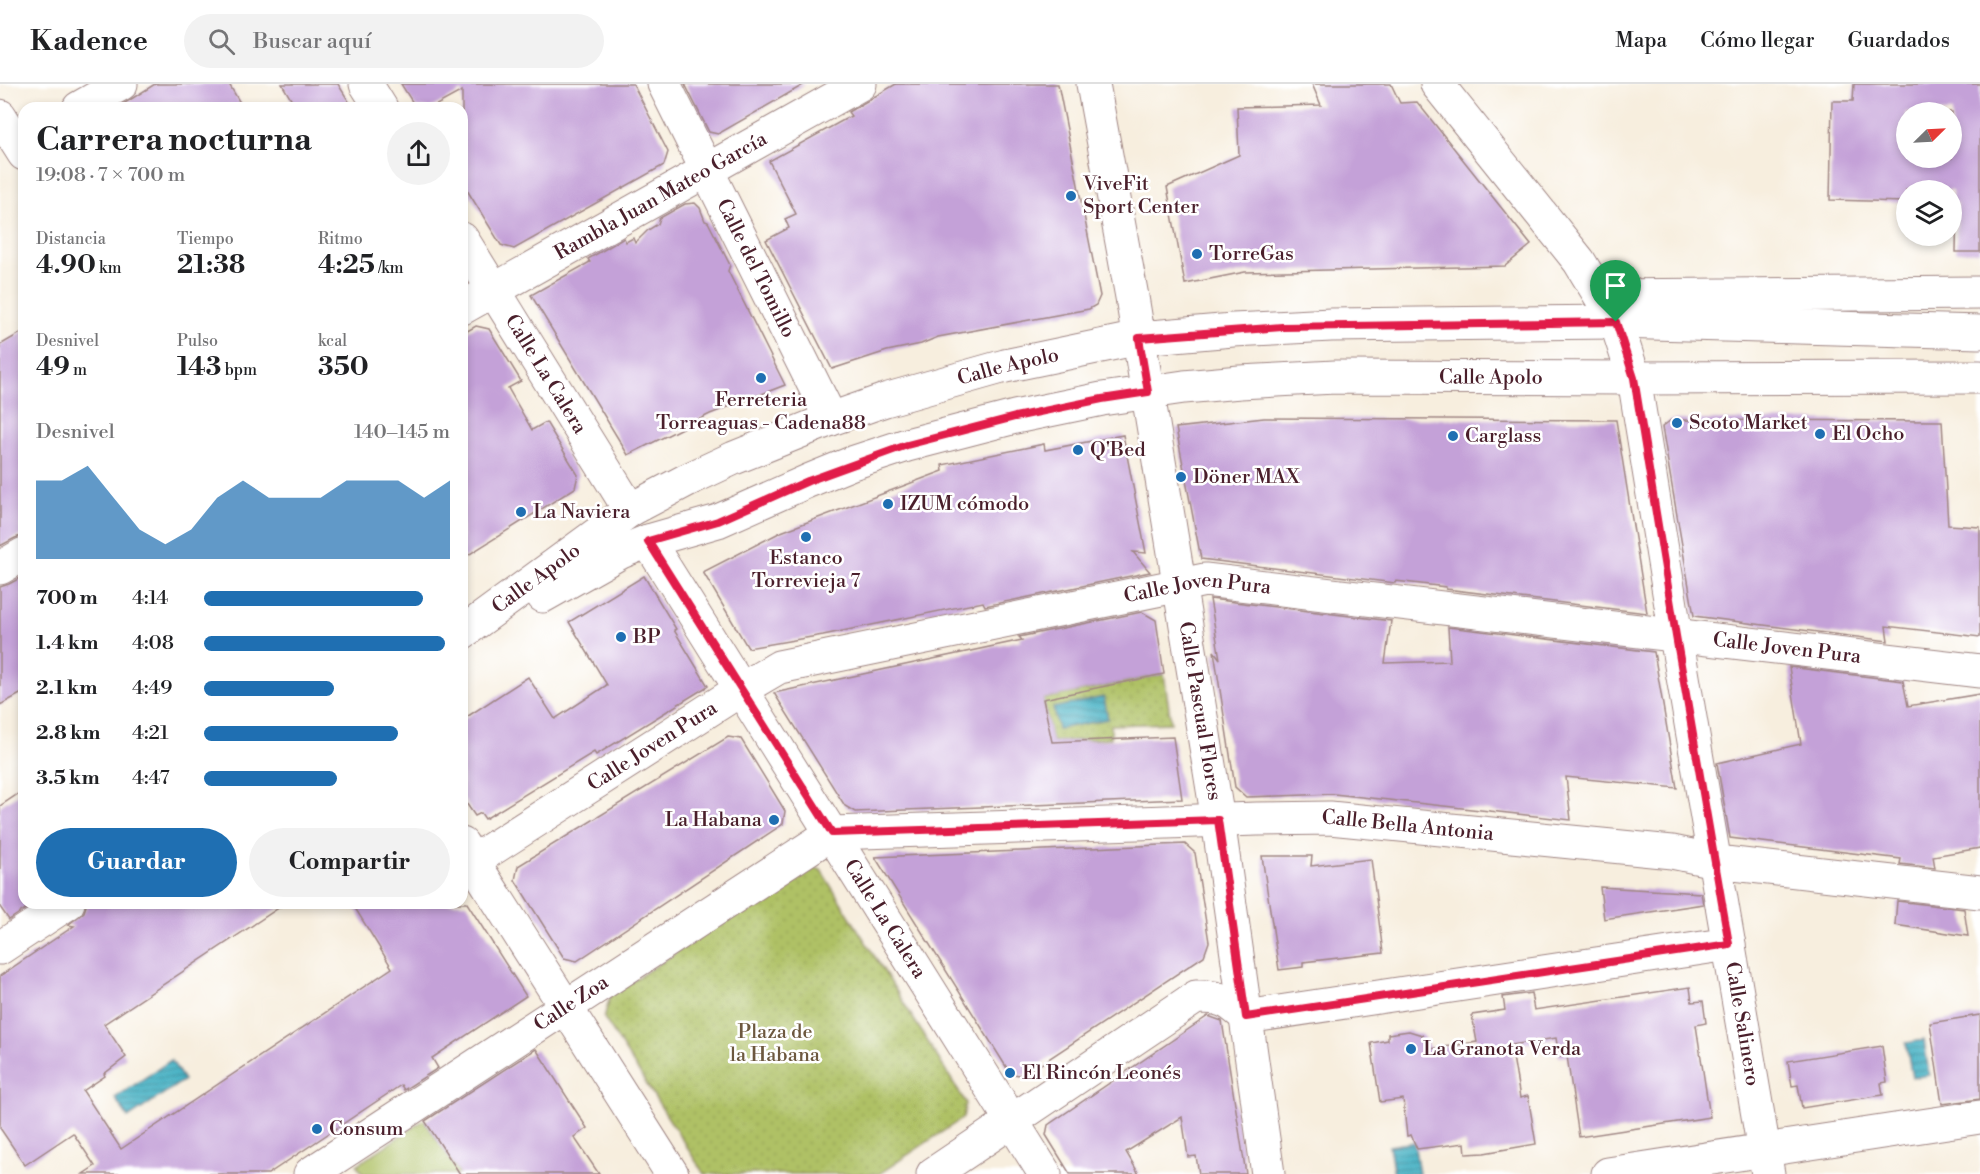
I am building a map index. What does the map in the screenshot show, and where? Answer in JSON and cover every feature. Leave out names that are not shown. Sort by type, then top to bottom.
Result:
[{"type":"street","points":[[90,102],[122,84]]},
{"type":"street","points":[[366,84],[377,102]]},
{"type":"street","name":"Calle del Tomillo","points":[[664,84],[831,419]]},
{"type":"street","name":"Rambla Juan Mateo García","points":[[468,305],[860,84]]},
{"type":"street","name":"Calle Pascual Flores","points":[[1093,84],[1139,338],[1218,820],[1268,1174]]},
{"type":"street","name":"Calle Salinero","points":[[1437,84],[1579,261],[1609,309],[1634,378],[1766,1162]]},
{"type":"street","name":"Calle La Calera","points":[[468,249],[630,510]]},
{"type":"street","points":[[1609,309],[1980,293]]},
{"type":"street","points":[[1609,309],[1980,332]]},
{"type":"street","name":"Calle Apolo","points":[[468,629],[630,510],[734,458],[831,419],[895,397],[1005,366],[1139,338],[1282,327],[1609,309]]},
{"type":"street","name":"Calle Apolo","points":[[468,639],[621,552],[648,541],[718,521],[819,477],[907,445],[1015,417],[1102,399],[1240,382],[1335,377],[1980,377]]},
{"type":"street","name":"Calle La Calera","points":[[648,541],[1045,1174]]},
{"type":"street","points":[[0,568],[18,558]]},
{"type":"street","name":"Calle Joven Pura","points":[[468,851],[779,667],[1205,580],[1980,671]]},
{"type":"street","name":"Calle Bella Antonia","points":[[832,833],[1218,820],[1306,818],[1355,820],[1672,852],[1715,861],[1980,892]]},
{"type":"street","name":"Calle Zoa","points":[[310,1174],[832,833]]},
{"type":"street","points":[[468,854],[672,1174]]},
{"type":"street","points":[[0,948],[59,909]]},
{"type":"street","points":[[933,1174],[1196,997],[1215,997],[1232,1004],[1246,1017],[1729,944]]},
{"type":"street","points":[[1608,1174],[1766,1162],[1980,1117]]},
{"type":"green space","points":[[1164,674],[1171,723],[1111,725],[1111,738],[1052,742],[1043,699]]},
{"type":"green space","name":"Plaza de la Habana","points":[[808,865],[821,870],[966,1103],[963,1118],[879,1174],[704,1174],[604,1018],[610,996]]},
{"type":"green space","points":[[424,1120],[460,1174],[363,1174],[357,1165]]},
{"type":"water","points":[[1104,697],[1108,719],[1058,729],[1053,708]]},
{"type":"water","points":[[1924,1040],[1929,1075],[1912,1078],[1906,1043]]},
{"type":"water","points":[[171,1060],[184,1080],[128,1118],[115,1098]]},
{"type":"water","points":[[1414,1142],[1419,1174],[1394,1174],[1389,1146]]},
{"type":"building","points":[[155,84],[229,84],[240,102],[126,102]]},
{"type":"building","points":[[282,84],[338,84],[349,102],[292,102]]},
{"type":"building","points":[[401,84],[633,84],[668,152],[664,165],[514,249],[501,245],[468,192],[468,102],[462,102],[462,91],[442,102],[412,102]]},
{"type":"building","points":[[685,84],[805,84],[718,134],[709,132]]},
{"type":"building","points":[[896,84],[1058,84],[1100,296],[1096,305],[1089,309],[938,337],[832,369],[766,240],[789,228],[785,219],[796,214],[769,161],[851,116],[848,112]]},
{"type":"building","points":[[1312,84],[1391,84],[1400,103],[1417,102],[1531,245],[1505,266],[1245,272],[1185,284],[1167,187],[1239,155],[1237,107],[1321,105]]},
{"type":"building","points":[[1854,84],[1980,84],[1980,252],[1956,252],[1956,246],[1962,246],[1962,180],[1896,180],[1896,202],[1830,200],[1832,101],[1853,101]]},
{"type":"building","points":[[695,203],[700,208],[705,221],[708,222],[730,265],[728,271],[785,385],[710,414],[628,455],[531,295],[590,262],[588,259],[624,238],[626,242],[633,238],[635,243],[658,224],[660,218],[685,204]]},
{"type":"building","points":[[476,326],[489,329],[521,381],[508,388],[532,430],[546,422],[578,475],[575,488],[468,555],[468,331]]},
{"type":"building","points":[[18,334],[18,537],[0,546],[0,345]]},
{"type":"building","points":[[1264,418],[1616,420],[1647,613],[1201,559],[1176,428]]},
{"type":"building","points":[[1671,420],[1942,421],[1948,525],[1980,527],[1980,637],[1886,626],[1888,641],[1694,616],[1662,427]]},
{"type":"building","points":[[1123,435],[1146,553],[1133,552],[1150,572],[985,606],[983,602],[748,648],[703,572],[781,532],[943,471],[942,465],[1044,444],[1045,450]]},
{"type":"building","points":[[644,576],[708,686],[596,755],[594,752],[485,819],[481,813],[475,816],[468,806],[468,716],[528,677],[555,719],[607,685],[569,622]]},
{"type":"building","points":[[18,579],[18,695],[0,705],[0,587]]},
{"type":"building","points":[[1210,599],[1391,621],[1385,663],[1450,661],[1448,627],[1654,652],[1677,788],[1566,777],[1571,820],[1334,794],[1246,797],[1235,787],[1214,651],[1220,659]]},
{"type":"building","points":[[1142,612],[1156,620],[1164,674],[1043,699],[1052,742],[1173,737],[1182,799],[855,812],[845,806],[774,693],[1022,640],[1019,637]]},
{"type":"building","points":[[1789,667],[1903,681],[1908,706],[1980,694],[1980,848],[1933,856],[1935,868],[1900,864],[1901,859],[1730,838],[1717,763],[1801,744]]},
{"type":"building","points":[[728,737],[741,739],[785,811],[783,824],[577,961],[564,958],[515,880],[518,866]]},
{"type":"building","points":[[18,794],[18,909],[25,909],[9,920],[0,907],[0,806]]},
{"type":"building","points":[[1185,844],[1195,853],[1209,942],[1204,956],[1023,1076],[1010,1073],[875,857]]},
{"type":"building","points":[[1262,856],[1312,856],[1311,866],[1371,859],[1383,953],[1303,962],[1303,967],[1279,970]]},
{"type":"building","points":[[1600,887],[1701,893],[1703,904],[1604,919]]},
{"type":"building","points":[[1897,901],[1964,909],[1968,936],[1895,925]]},
{"type":"building","points":[[468,905],[526,996],[432,1058],[438,1068],[404,1090],[401,1085],[268,1174],[83,1174],[95,1166],[73,1133],[25,1165],[0,1128],[0,976],[74,926],[68,925],[85,909],[277,909],[104,1024],[126,1057],[104,1074],[105,1076],[83,1091],[121,1149],[392,968],[356,909],[468,909]]},
{"type":"building","points":[[1690,987],[1692,1002],[1703,1001],[1706,1023],[1696,1025],[1710,1117],[1579,1137],[1567,1056],[1559,1057],[1556,1038],[1511,1045],[1520,1098],[1528,1096],[1536,1144],[1466,1154],[1465,1143],[1417,1149],[1411,1135],[1407,1136],[1403,1099],[1380,1102],[1371,1043],[1388,1040],[1388,1034],[1409,1031],[1422,1035],[1430,1049],[1477,1042],[1472,1015],[1505,1010],[1503,997],[1531,993],[1534,1010]]},
{"type":"building","points":[[1980,1015],[1980,1099],[1942,1104],[1930,1023]]},
{"type":"building","points":[[1208,1016],[1222,1021],[1246,1174],[1199,1174],[1196,1156],[1188,1157],[1182,1117],[1126,1152],[1139,1174],[1070,1174],[1046,1135],[1048,1125]]},
{"type":"building","points":[[1882,1046],[1887,1082],[1881,1083],[1883,1095],[1802,1108],[1798,1085],[1792,1086],[1788,1061]]},
{"type":"building","points":[[536,1049],[587,1128],[574,1137],[599,1174],[460,1174],[425,1121]]},
{"type":"place","name":"ViveFit Sport Center","points":[[1071,196]]},
{"type":"place","name":"TorreGas","points":[[1197,254]]},
{"type":"place","name":"Ferreteria Torreaguas - Cadena88","points":[[761,378]]},
{"type":"place","name":"Scoto Market","points":[[1677,423]]},
{"type":"place","name":"El Ocho","points":[[1820,434]]},
{"type":"place","name":"Carglass","points":[[1453,436]]},
{"type":"place","name":"Q'Bed","points":[[1078,450]]},
{"type":"place","name":"Döner MAX","points":[[1181,477]]},
{"type":"place","name":"IZUM cómodo","points":[[888,504]]},
{"type":"place","name":"La Naviera","points":[[521,512]]},
{"type":"place","name":"Estanco Torrevieja 7","points":[[806,537]]},
{"type":"place","name":"BP","points":[[621,637]]},
{"type":"place","name":"La Habana","points":[[774,820]]},
{"type":"place","name":"La Granota Verda","points":[[1411,1049]]},
{"type":"place","name":"El Rincón Leonés","points":[[1010,1073]]},
{"type":"place","name":"Consum","points":[[317,1129]]},
{"type":"route","points":[[1616,322],[1634,378],[1729,944],[1246,1017],[1218,820],[832,833],[648,541],[718,521],[808,481],[907,445],[1015,417],[1148,392],[1139,338],[1331,325],[1616,322]]}]
